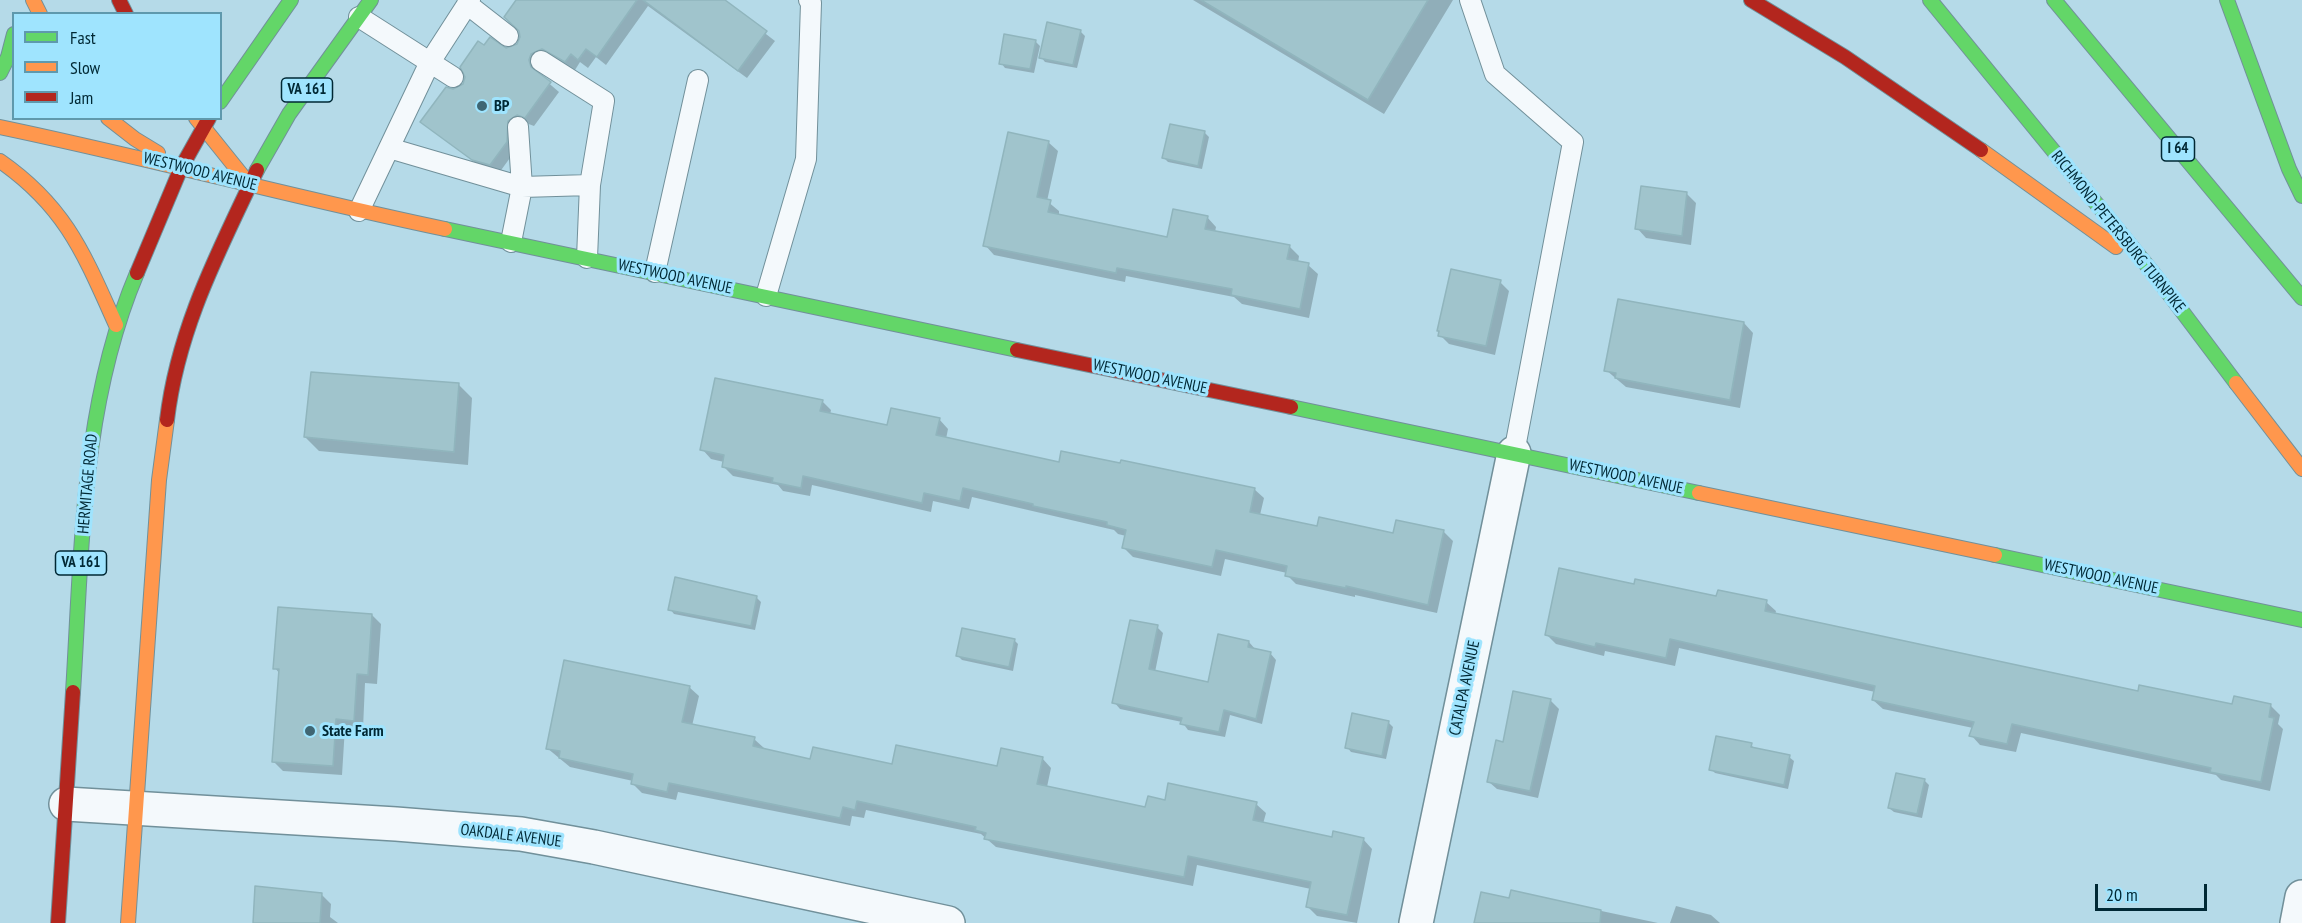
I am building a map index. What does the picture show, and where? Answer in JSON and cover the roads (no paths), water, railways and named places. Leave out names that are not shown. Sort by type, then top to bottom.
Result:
[{"type":"main road","points":[[222,99],[291,0]]},
{"type":"main road","name":"VA 161","points":[[128,923],[159,480],[170,394],[191,315],[264,154],[289,114],[371,0]]},
{"type":"main road","points":[[1750,0],[1808,33],[1917,103],[2154,274]]},
{"type":"main road","name":"RICHMOND-PETERSBURG TURNPIKE","points":[[1930,0],[2154,274],[2302,469]]},
{"type":"main road","name":"I 64","points":[[2054,0],[2302,298]]},
{"type":"main road","points":[[2227,0],[2289,170],[2302,196]]},
{"type":"main road","points":[[0,73],[12,42]]},
{"type":"main road","points":[[111,120],[135,139],[181,168]]},
{"type":"main road","points":[[202,122],[249,184]]},
{"type":"main road","name":"VA 161","points":[[181,168],[202,122]]},
{"type":"main road","name":"WESTWOOD AVENUE","points":[[0,127],[69,141],[359,211],[2302,620]]},
{"type":"main road","points":[[0,160],[35,186],[69,225],[116,325]]},
{"type":"main road","name":"HERMITAGE ROAD","points":[[58,923],[85,498],[93,426],[116,325],[181,168]]},
{"type":"street","name":"CATALPA AVENUE","points":[[1416,923],[1514,453]]},
{"type":"street","name":"OAKDALE AVENUE","points":[[66,804],[521,834],[594,847],[948,923]]},
{"type":"street","points":[[2297,923],[2302,897]]},
{"type":"lane","points":[[766,296],[806,159],[812,3],[809,0]]},
{"type":"lane","points":[[1470,0],[1495,74],[1573,142],[1514,453]]},
{"type":"lane","points":[[359,211],[430,62],[469,2],[507,36]]},
{"type":"lane","points":[[359,17],[453,77]]},
{"type":"lane","points":[[541,62],[604,101],[590,185],[587,258]]},
{"type":"lane","points":[[655,272],[698,80]]},
{"type":"lane","points":[[511,242],[522,187],[518,127]]},
{"type":"lane","points":[[389,148],[522,187],[590,185]]},
{"type":"place","name":"BP","points":[[482,106]]},
{"type":"place","name":"State Farm","points":[[310,731]]}]
